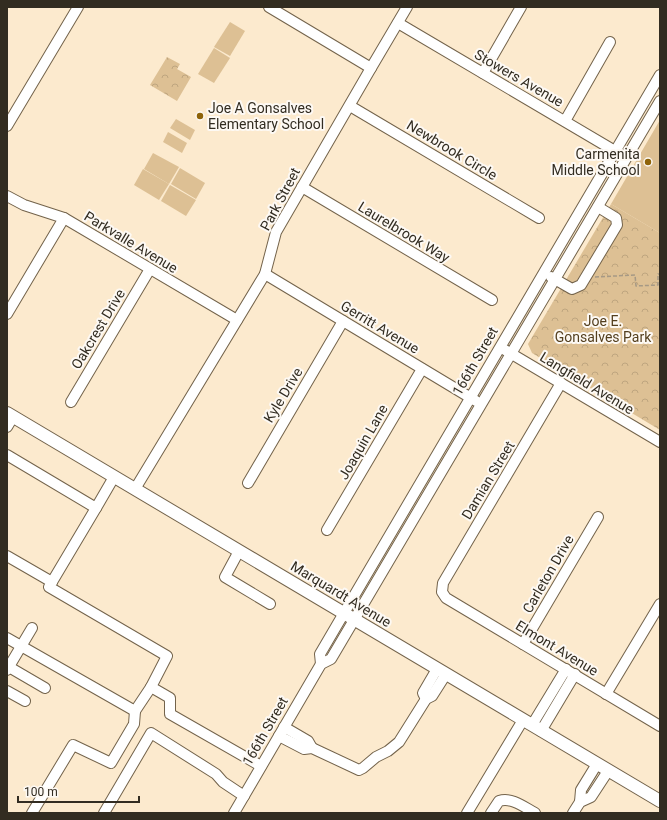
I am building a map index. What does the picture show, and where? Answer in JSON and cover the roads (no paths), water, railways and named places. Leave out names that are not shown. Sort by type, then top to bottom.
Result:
[{"type":"main road","name":"Marquardt Avenue","points":[[9,419],[135,489],[660,802]]},
{"type":"street","points":[[7,126],[78,7]]},
{"type":"street","points":[[269,7],[370,68]]},
{"type":"street","name":"Park Street","points":[[135,489],[264,274],[276,232],[350,106],[370,68],[408,7]]},
{"type":"street","points":[[483,73],[522,7]]},
{"type":"street","name":"Stowers Avenue","points":[[398,23],[627,158]]},
{"type":"street","points":[[565,121],[610,42]]},
{"type":"street","name":"166th Street","points":[[234,813],[321,664],[330,659],[349,616],[470,397],[660,75]]},
{"type":"street","name":"166th Street","points":[[349,616],[482,404],[660,101]]},
{"type":"street","name":"Newbrook Circle","points":[[350,106],[539,218]]},
{"type":"street","name":"Laurelbrook Way","points":[[302,187],[492,300]]},
{"type":"street","name":"Parkvalle Avenue","points":[[7,196],[24,205],[64,218],[237,320]]},
{"type":"street","points":[[544,273],[572,288],[581,284],[617,224],[616,218],[598,207]]},
{"type":"street","points":[[7,314],[64,218]]},
{"type":"street","name":"Oakcrest Drive","points":[[71,402],[150,270]]},
{"type":"street","name":"Gerritt Avenue","points":[[264,274],[482,404]]},
{"type":"street","name":"Kyle Drive","points":[[248,483],[343,321]]},
{"type":"street","name":"Langfield Avenue","points":[[500,347],[660,442]]},
{"type":"street","name":"Joaquin Lane","points":[[327,530],[422,369]]},
{"type":"street","name":"Damian Street","points":[[442,592],[443,583],[561,384]]},
{"type":"street","points":[[7,455],[96,508]]},
{"type":"street","points":[[32,813],[73,745],[111,762],[134,724],[135,711],[167,656],[49,587],[114,477]]},
{"type":"street","name":"Carleton Drive","points":[[523,644],[598,517]]},
{"type":"street","points":[[239,551],[225,577],[270,604]]},
{"type":"street","points":[[7,556],[52,582]]},
{"type":"street","name":"Elmont Avenue","points":[[442,592],[446,598],[660,726]]},
{"type":"street","points":[[606,694],[660,604]]},
{"type":"street","points":[[32,628],[8,669],[45,688]]},
{"type":"street","points":[[7,638],[135,711]]},
{"type":"street","points":[[532,725],[566,669]]},
{"type":"street","points":[[281,731],[308,741],[312,748],[359,770],[376,757],[388,751],[398,742],[426,698],[432,696],[442,672]]},
{"type":"street","points":[[468,813],[532,725],[575,674]]},
{"type":"street","points":[[150,687],[170,698],[170,714],[261,766]]},
{"type":"street","points":[[7,691],[25,702]]},
{"type":"street","points":[[104,813],[151,733],[216,774],[223,782],[244,796]]},
{"type":"street","points":[[573,813],[580,802],[581,790],[597,764]]},
{"type":"street","points":[[580,802],[592,797],[608,771]]},
{"type":"street","points":[[491,813],[499,801],[506,799],[535,813]]},
{"type":"place","name":"Joe A Gonsalves Elementary School","points":[[200,116]]},
{"type":"place","name":"Carmenita Middle School","points":[[648,162]]},
{"type":"park label","name":"Joe E. Gonsalves Park","points":[[603,330]]}]
